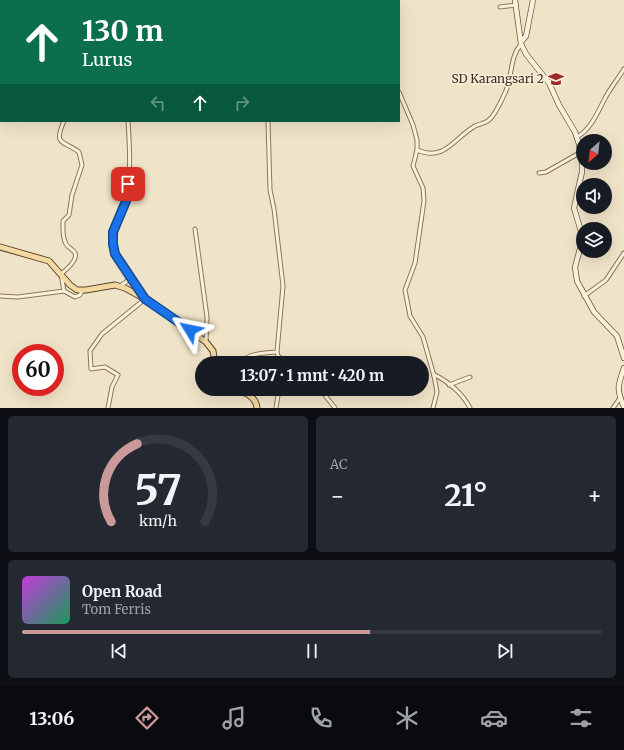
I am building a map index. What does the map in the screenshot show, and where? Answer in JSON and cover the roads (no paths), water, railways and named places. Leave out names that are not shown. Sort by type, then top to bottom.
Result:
[{"type":"main road","points":[[521,43],[526,36],[532,0]]},
{"type":"main road","points":[[515,2],[521,43],[526,54],[549,83],[576,135]]},
{"type":"main road","points":[[582,170],[581,180],[574,208],[582,238],[577,255],[576,277],[584,296],[594,312],[617,336],[624,358]]},
{"type":"main road","points":[[0,247],[43,258],[54,265],[74,288],[82,291],[109,286],[120,286],[145,299],[206,342],[213,351],[214,356]]},
{"type":"main road","points":[[624,368],[617,392],[624,407]]},
{"type":"main road","points":[[250,396],[256,401],[257,408]]},
{"type":"street","points":[[500,7],[515,2]]},
{"type":"street","points":[[417,150],[424,153],[437,153],[445,151],[475,126],[489,120],[506,91],[515,51],[521,43]]},
{"type":"street","points":[[581,134],[587,130],[594,120],[608,93],[624,69]]},
{"type":"street","points":[[400,94],[413,125],[417,150],[413,166],[422,188],[424,201],[415,263],[405,290],[410,316],[423,337],[434,376],[437,392],[433,408]]},
{"type":"street","points":[[64,122],[59,135],[60,139],[65,146],[79,152],[82,165],[72,196],[69,215],[63,221],[64,238],[66,244],[74,252],[75,256],[73,261],[61,274],[64,291]]},
{"type":"street","points":[[108,408],[112,388],[118,375],[105,367],[91,369],[90,351],[102,334],[145,299],[115,254],[112,238],[116,223],[126,201],[128,184],[128,122]]},
{"type":"street","points":[[268,122],[270,190],[274,209],[283,286],[278,354]]},
{"type":"street","points":[[539,173],[546,172],[576,155]]},
{"type":"street","points":[[194,229],[207,317],[206,342]]},
{"type":"street","points":[[584,296],[606,280],[624,253]]},
{"type":"street","points":[[120,286],[130,277]]},
{"type":"street","points":[[0,296],[39,295],[64,291],[75,297],[82,291]]},
{"type":"street","points":[[251,356],[259,353],[278,354],[280,356]]},
{"type":"street","points":[[434,376],[437,376],[463,397],[470,408]]},
{"type":"street","points":[[449,385],[470,377]]},
{"type":"street","points":[[276,408],[278,396]]},
{"type":"street","points":[[326,396],[335,408]]},
{"type":"street","points":[[613,408],[620,398]]},
{"type":"place","name":"SD Karangsari 2","points":[[556,79]]}]
